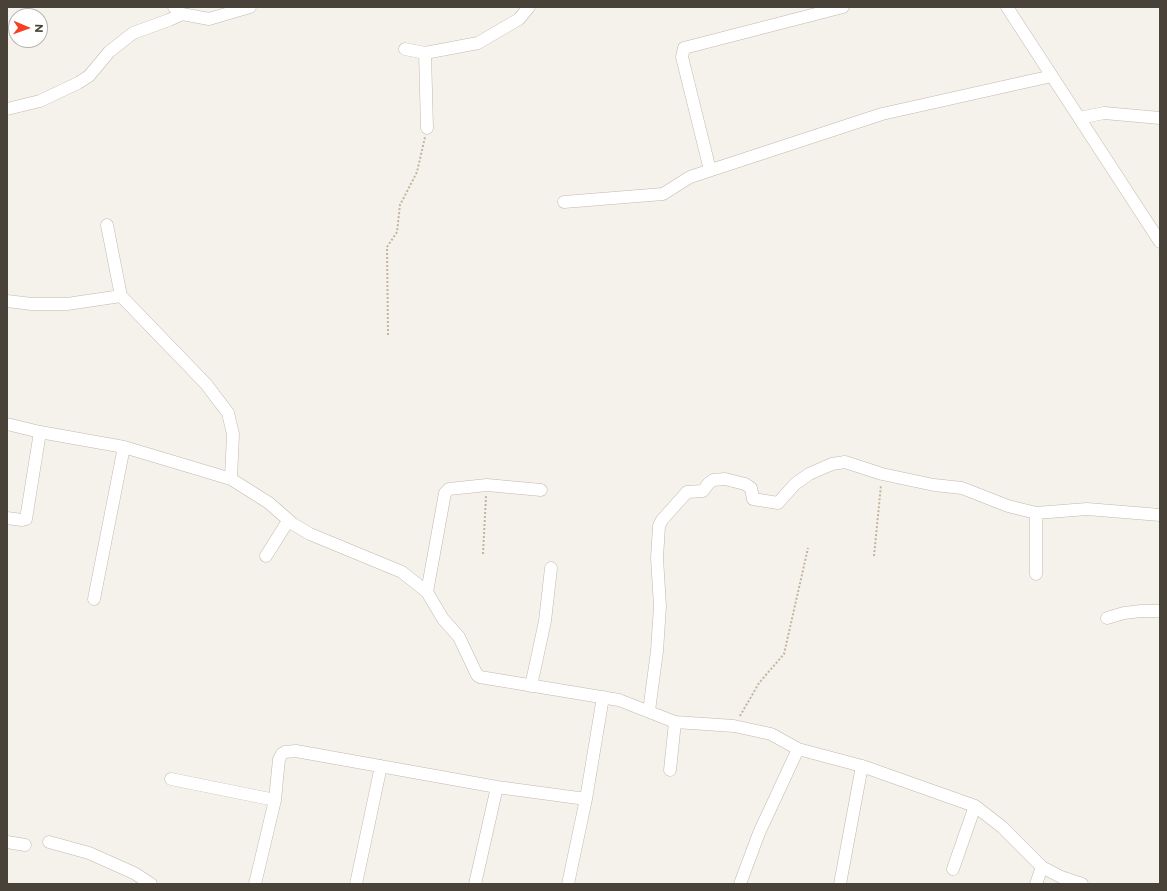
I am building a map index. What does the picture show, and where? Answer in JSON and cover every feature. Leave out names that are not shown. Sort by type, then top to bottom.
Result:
[{"type":"street","points":[[7,109],[40,101],[78,83],[89,76],[108,52],[133,33],[169,20],[178,10],[209,19],[250,7]]},
{"type":"street","points":[[405,49],[425,53],[478,43],[519,19],[529,7]]},
{"type":"street","points":[[710,170],[683,62],[682,52],[684,48],[843,7]]},
{"type":"street","points":[[1007,7],[1160,242]]},
{"type":"street","points":[[425,53],[427,128]]},
{"type":"street","points":[[564,202],[663,194],[690,177],[882,114],[1052,76]]},
{"type":"street","points":[[1079,118],[1104,113],[1160,118]]},
{"type":"street","points":[[107,225],[122,296],[206,384],[228,413],[233,434],[231,479]]},
{"type":"street","points":[[7,301],[32,304],[67,304],[122,296]]},
{"type":"street","points":[[7,424],[40,432],[124,447],[231,479],[268,503],[288,521],[310,534],[402,572],[427,592],[443,619],[459,637],[477,675],[486,679],[603,696],[632,704],[675,722],[734,726],[771,734],[798,749],[862,766],[976,806],[1002,827],[1042,866],[1061,877],[1082,884]]},
{"type":"street","points":[[7,518],[22,520],[26,519],[40,432]]},
{"type":"street","points":[[94,599],[124,447]]},
{"type":"street","points":[[649,711],[657,651],[659,613],[657,541],[659,526],[662,520],[685,494],[689,492],[702,491],[710,482],[725,479],[750,486],[753,499],[778,503],[795,484],[810,474],[832,464],[849,463],[882,474],[934,485],[962,488],[1008,506],[1036,513],[1087,509],[1160,516]]},
{"type":"street","points":[[427,592],[445,493],[455,488],[487,485],[540,490]]},
{"type":"street","points":[[1036,513],[1036,574]]},
{"type":"street","points":[[266,556],[288,521]]},
{"type":"street","points":[[532,686],[546,621],[550,568]]},
{"type":"street","points":[[1107,618],[1124,613],[1160,611]]},
{"type":"street","points":[[568,884],[586,799],[603,696]]},
{"type":"street","points":[[670,770],[675,722]]},
{"type":"street","points":[[740,884],[759,833],[798,749]]},
{"type":"street","points":[[255,884],[275,800],[279,759],[285,752],[296,751],[497,787],[586,799]]},
{"type":"street","points":[[356,884],[381,766]]},
{"type":"street","points":[[840,884],[862,766]]},
{"type":"street","points":[[171,779],[275,800]]},
{"type":"street","points":[[475,884],[497,787]]},
{"type":"street","points":[[953,869],[976,806]]},
{"type":"street","points":[[7,842],[25,845]]},
{"type":"street","points":[[49,842],[89,853],[134,873],[151,884]]},
{"type":"street","points":[[1036,884],[1042,866]]},
{"type":"path","points":[[388,335],[387,247],[397,232],[400,204],[417,172],[427,128]]},
{"type":"path","points":[[874,556],[882,474]]},
{"type":"path","points":[[483,554],[487,485]]},
{"type":"path","points":[[734,726],[759,683],[784,654],[808,548]]}]
